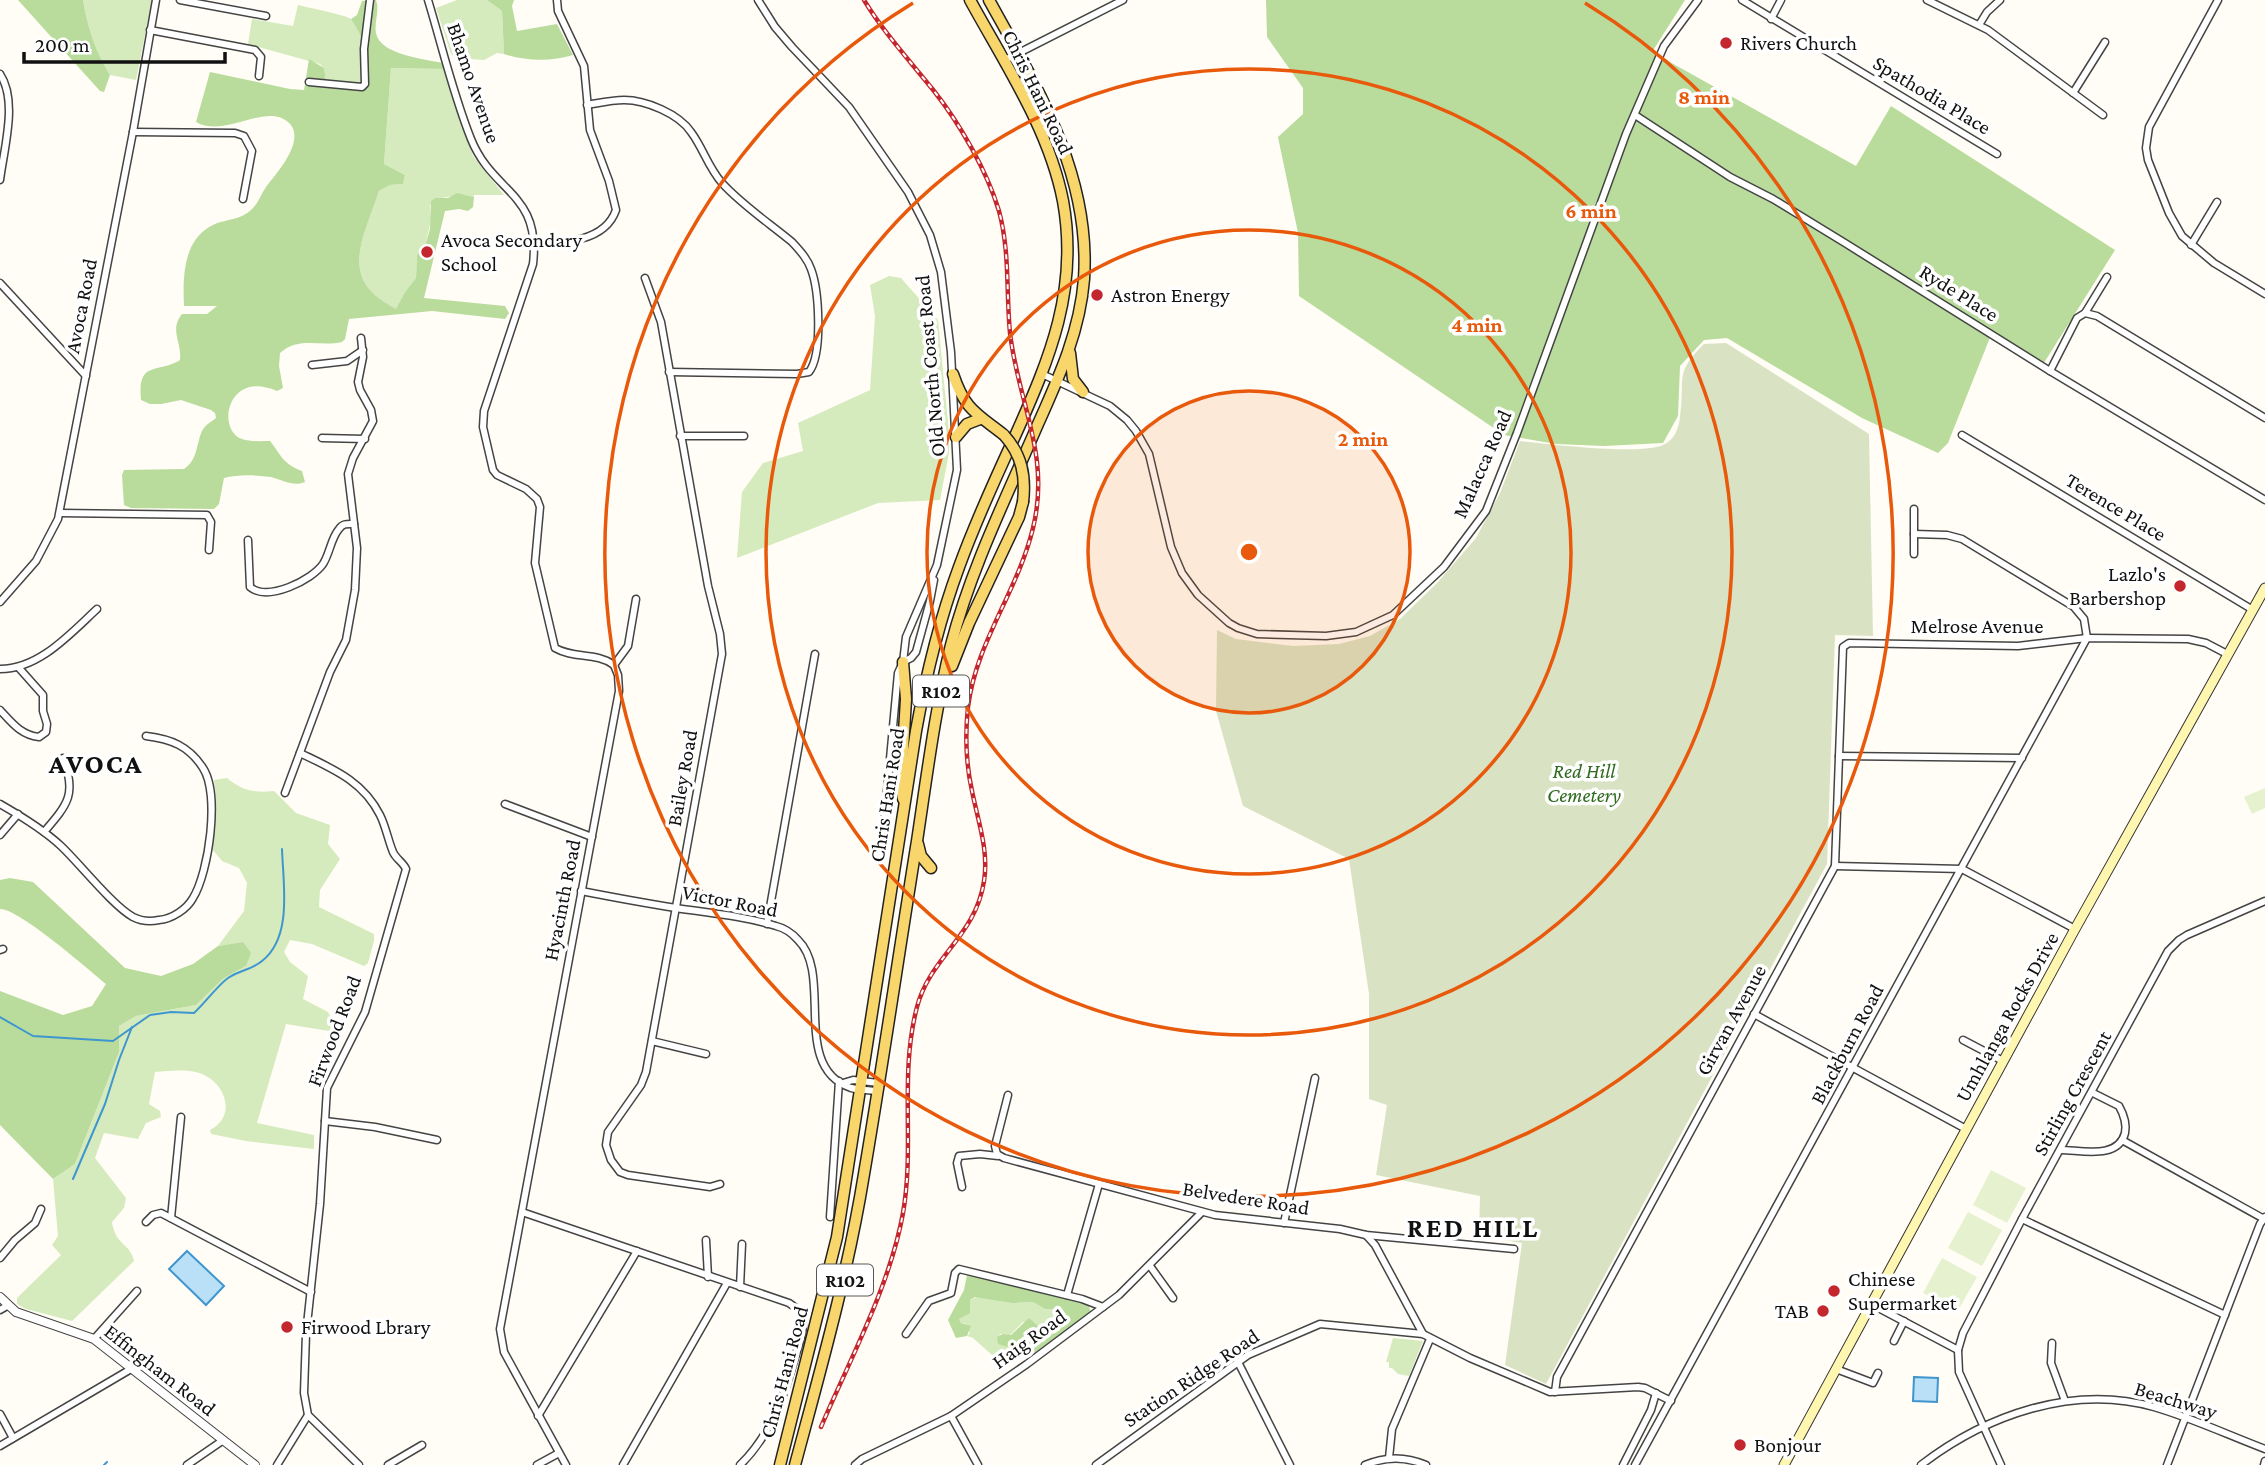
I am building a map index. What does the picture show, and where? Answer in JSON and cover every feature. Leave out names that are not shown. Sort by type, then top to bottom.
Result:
[{"type":"main road","name":"Chris Hani Road","points":[[780,1465],[830,1274],[850,1163],[923,696],[941,619],[959,566],[1042,374],[1061,315],[1065,290],[1063,201],[1048,146],[970,0]]},
{"type":"main road","name":"Chris Hani Road","points":[[795,1465],[849,1261],[941,690],[952,641],[972,580],[1069,351],[1079,315],[1084,278],[1081,214],[1068,155],[1019,54],[989,0]]},
{"type":"main road","points":[[1069,351],[1073,379],[1083,392]]},
{"type":"main road","points":[[941,690],[1023,502],[1023,471],[1018,453],[1004,435],[980,419],[963,400],[953,374]]},
{"type":"main road","points":[[956,437],[967,424],[980,419]]},
{"type":"main road","name":"Umhlanga Rocks Drive","points":[[1784,1465],[2075,929],[2264,590]]},
{"type":"main road","points":[[903,662],[906,699],[901,783],[904,812]]},
{"type":"main road","points":[[917,842],[921,856],[931,868]]},
{"type":"street","name":"Avoca Road","points":[[0,601],[36,561],[60,513],[156,0]]},
{"type":"street","points":[[180,0],[266,16]]},
{"type":"street","points":[[309,82],[362,87],[365,84],[364,49],[370,0]]},
{"type":"street","name":"Bhamo Avenue","points":[[428,0],[472,141],[488,168],[524,208],[530,218],[536,243]]},
{"type":"street","points":[[557,0],[558,11],[584,66],[590,130],[616,203],[615,214],[609,223],[578,241],[536,243],[533,264],[484,411],[483,427],[493,470],[497,475],[526,489],[537,499],[540,507],[535,563],[553,643],[559,651],[597,656],[614,665],[628,646],[636,599]]},
{"type":"street","name":"Old North Coast Road","points":[[758,0],[792,47],[849,107],[920,211],[936,252],[953,374],[957,470],[930,601],[916,652],[903,662]]},
{"type":"street","points":[[1003,61],[1123,0]]},
{"type":"street","name":"Malacca Road","points":[[1042,374],[1083,392],[1119,413],[1143,442],[1154,470],[1171,547],[1182,573],[1198,595],[1221,617],[1246,631],[1270,635],[1341,635],[1372,626],[1393,615],[1444,567],[1486,511],[1634,115],[1664,46],[1698,0]]},
{"type":"street","name":"Spathodia Place","points":[[1742,0],[1997,154]]},
{"type":"street","points":[[1771,19],[1782,0]]},
{"type":"street","points":[[1927,0],[1979,25],[2103,115]]},
{"type":"street","points":[[1979,25],[1987,12],[2000,0]]},
{"type":"street","points":[[2218,0],[2155,116],[2146,137],[2148,160],[2169,213],[2182,236],[2214,263],[2265,294]]},
{"type":"street","points":[[150,30],[255,50],[261,57],[259,76]]},
{"type":"street","points":[[2073,93],[2105,42]]},
{"type":"street","points":[[0,74],[7,86],[10,103],[0,180]]},
{"type":"street","points":[[587,105],[635,101],[684,123],[697,141],[710,168],[723,184],[792,242],[807,259],[816,286],[815,359],[809,372],[669,372]]},
{"type":"street","name":"Ryde Place","points":[[1634,115],[1730,177],[1773,199],[2050,371],[2265,500]]},
{"type":"street","points":[[133,132],[235,133],[244,136],[252,151],[243,199]]},
{"type":"street","points":[[2191,245],[2217,202]]},
{"type":"street","points":[[2050,371],[2077,318],[2085,313],[2107,277]]},
{"type":"street","name":"Bailey Road","points":[[645,278],[661,322],[708,586],[722,645],[652,1041],[641,1085],[608,1132],[607,1145],[611,1160],[620,1172],[638,1178],[710,1187],[720,1184]]},
{"type":"street","points":[[0,283],[86,376]]},
{"type":"street","points":[[2085,313],[2097,316],[2265,418]]},
{"type":"street","points":[[285,793],[330,671],[346,640],[358,571],[348,474],[353,458],[373,421],[358,382],[363,350],[361,338]]},
{"type":"street","points":[[312,365],[347,361],[363,350]]},
{"type":"street","name":"Terence Place","points":[[1962,435],[2253,610]]},
{"type":"street","points":[[680,436],[744,436]]},
{"type":"street","points":[[322,438],[365,439]]},
{"type":"street","points":[[1914,509],[1914,554]]},
{"type":"street","points":[[60,513],[207,515],[211,522],[209,550]]},
{"type":"street","points":[[248,540],[250,587],[260,592],[275,591],[292,587],[317,570],[329,553],[338,529],[343,525],[354,524]]},
{"type":"street","points":[[1914,534],[1947,534],[1962,539],[2074,607],[2084,619],[2087,638]]},
{"type":"street","name":"Old North Coast Road","points":[[883,834],[894,693],[899,668],[903,662],[906,637],[934,575]]},
{"type":"street","points":[[0,669],[19,668],[38,659],[97,609]]},
{"type":"street","name":"Melrose Avenue","points":[[1849,643],[2018,646],[2087,638],[2188,639],[2206,643],[2227,654]]},
{"type":"street","name":"Blackburn Road","points":[[1635,1465],[2087,638]]},
{"type":"street","name":"Girvan Avenue","points":[[1555,1392],[1557,1377],[1835,866],[1841,656],[1843,647],[1849,643]]},
{"type":"street","points":[[766,924],[815,654]]},
{"type":"street","name":"Hyacinth Road","points":[[566,1465],[504,1352],[500,1336],[619,691],[614,665]]},
{"type":"street","points":[[0,710],[26,734],[39,737],[46,732],[44,697],[19,668]]},
{"type":"street","points":[[0,804],[60,845],[126,912],[135,918],[157,921],[167,919],[182,911],[193,899],[202,876],[212,797],[210,783],[201,765],[178,743],[146,736]]},
{"type":"street","name":"Firwood Road","points":[[300,753],[344,774],[371,798],[382,818],[395,855],[406,869],[365,1012],[327,1088],[320,1204],[303,1393],[308,1415]]},
{"type":"street","points":[[1839,756],[2022,758]]},
{"type":"street","points":[[44,832],[64,807],[70,794],[70,779],[63,758]]},
{"type":"street","points":[[505,804],[592,837]]},
{"type":"street","points":[[0,835],[18,814]]},
{"type":"street","points":[[1835,866],[1962,869],[2075,929]]},
{"type":"street","name":"Victor Road","points":[[581,891],[766,924],[790,933],[800,941],[811,962],[814,1025],[819,1046],[828,1071],[841,1082]]},
{"type":"street","name":"Stirling Crescent","points":[[1958,1350],[1963,1333],[2022,1219],[2174,944],[2265,901]]},
{"type":"street","points":[[1754,1013],[1966,1129]]},
{"type":"street","points":[[1963,1040],[2003,1061]]},
{"type":"street","points":[[652,1041],[706,1054]]},
{"type":"street","points":[[1284,1223],[1315,1078]]},
{"type":"street","points":[[830,1217],[841,1082],[851,1088],[862,1085],[878,1087]]},
{"type":"street","points":[[2061,1150],[2107,1151],[2122,1140],[2126,1123],[2122,1112],[2112,1101],[2093,1093]]},
{"type":"street","points":[[999,1156],[995,1150],[996,1139],[1008,1095]]},
{"type":"street","points":[[171,1218],[181,1117]]},
{"type":"street","points":[[325,1121],[374,1127],[437,1140]]},
{"type":"street","points":[[2122,1140],[2264,1218],[2167,1465]]},
{"type":"street","name":"Belvedere Road","points":[[962,1187],[957,1163],[959,1156],[999,1156],[1202,1212],[1340,1228],[1366,1235],[1514,1249]]},
{"type":"street","points":[[1067,1295],[1099,1184]]},
{"type":"street","points":[[0,1258],[34,1223],[41,1209]]},
{"type":"street","points":[[522,1212],[795,1306],[802,1315],[803,1326],[786,1390],[769,1427],[740,1465]]},
{"type":"street","name":"Haig Road","points":[[855,1465],[951,1416],[1103,1307],[1150,1266],[1202,1212]]},
{"type":"street","points":[[146,1222],[156,1213],[171,1218],[311,1292]]},
{"type":"street","points":[[2022,1219],[2225,1315]]},
{"type":"street","points":[[1366,1235],[1375,1245],[1426,1337],[1392,1429],[1389,1458]]},
{"type":"street","points":[[706,1240],[708,1277]]},
{"type":"street","points":[[740,1287],[742,1244]]},
{"type":"street","points":[[538,1416],[638,1251]]},
{"type":"street","points":[[1150,1266],[1173,1298]]},
{"type":"street","points":[[906,1334],[929,1301],[951,1293],[957,1271],[963,1269],[1067,1295],[1103,1307]]},
{"type":"street","points":[[623,1465],[727,1283]]},
{"type":"street","points":[[94,1339],[137,1291]]},
{"type":"street","name":"Effingham Road","points":[[0,1297],[4,1308],[82,1332],[94,1339],[255,1465]]},
{"type":"street","points":[[1871,1304],[1958,1350],[1957,1365],[1962,1379],[2001,1465]]},
{"type":"street","points":[[1894,1341],[1904,1321]]},
{"type":"street","name":"Station Ridge Road","points":[[1096,1465],[1238,1362],[1287,1337],[1321,1324],[1426,1337],[1534,1386],[1555,1392],[1638,1387],[1671,1401]]},
{"type":"street","points":[[2052,1343],[2051,1363],[2065,1401]]},
{"type":"street","points":[[1238,1362],[1290,1465]]},
{"type":"street","points":[[0,1446],[131,1369]]},
{"type":"street","points":[[1836,1369],[1873,1383],[1878,1373]]},
{"type":"street","points":[[1623,1465],[1651,1410],[1656,1393]]},
{"type":"street","name":"Beachway","points":[[1921,1465],[1984,1426],[2025,1410],[2065,1401],[2121,1402],[2154,1407],[2265,1449]]},
{"type":"street","points":[[0,1414],[13,1438]]},
{"type":"street","points":[[277,1465],[308,1415],[359,1465]]},
{"type":"street","points":[[951,1416],[978,1465]]},
{"type":"street","points":[[187,1465],[222,1441]]},
{"type":"street","points":[[388,1465],[422,1445]]},
{"type":"street","points":[[537,1465],[559,1453]]},
{"type":"street","points":[[1365,1465],[1389,1458],[1423,1464]]},
{"type":"green space","points":[[18,0],[83,0],[93,39],[110,75],[104,92],[100,91]]},
{"type":"green space","points":[[83,0],[152,0],[136,80],[110,75],[93,39]]},
{"type":"green space","points":[[376,0],[376,33],[379,40],[404,55],[443,63],[445,69],[391,68],[384,164],[405,175],[403,184],[390,185],[379,191],[362,242],[360,271],[366,285],[396,309],[416,278],[417,255],[426,243],[430,229],[431,201],[435,198],[448,198],[457,193],[474,197],[473,207],[468,211],[445,211],[424,298],[505,306],[509,313],[505,319],[432,311],[349,319],[342,342],[302,343],[287,348],[280,353],[279,366],[283,388],[277,391],[260,386],[247,388],[237,394],[228,414],[229,425],[242,439],[270,441],[286,462],[302,471],[305,482],[292,483],[253,475],[224,478],[219,504],[214,509],[131,508],[124,505],[124,470],[184,469],[194,456],[203,429],[216,418],[211,410],[181,400],[150,404],[141,400],[142,379],[146,373],[180,360],[176,325],[182,314],[207,314],[217,306],[184,306],[188,254],[196,239],[210,226],[238,218],[253,208],[283,165],[294,138],[293,129],[288,122],[279,117],[268,116],[219,126],[196,122],[210,72],[304,90],[309,59],[324,68],[327,87],[361,90],[366,87],[365,52],[361,36],[351,19],[357,15],[362,1]]},
{"type":"green space","points":[[457,0],[487,0],[502,11],[504,54],[497,53],[484,60],[456,58],[451,54],[436,8]]},
{"type":"green space","points":[[487,0],[514,0],[512,6],[517,31],[557,24],[573,55],[538,60],[504,54],[502,11]]},
{"type":"green space","points":[[1266,0],[1685,0],[1652,52],[1856,166],[1891,106],[2115,250],[2042,366],[1991,335],[1948,443],[1938,453],[1862,418],[1727,338],[1704,340],[1680,366],[1678,416],[1663,443],[1604,446],[1556,444],[1504,435],[1299,296],[1298,233],[1278,137],[1303,114],[1303,88],[1267,37]]},
{"type":"green space","points":[[298,5],[347,17],[357,25],[362,33],[366,51],[366,87],[361,90],[327,87],[324,68],[320,64],[248,44],[252,19],[293,26]]},
{"type":"green space","points":[[391,68],[445,69],[473,156],[504,195],[435,198],[430,206],[431,220],[426,243],[417,255],[416,278],[396,310],[378,298],[366,285],[360,271],[359,257],[379,191],[390,185],[403,184],[405,175],[384,164]]},
{"type":"green space","points":[[889,276],[901,278],[938,320],[949,433],[949,453],[940,500],[878,503],[737,558],[742,492],[763,463],[803,451],[798,423],[870,390],[875,316],[870,285]]},
{"type":"green space","name":"Red Hill Cemetery","points":[[1726,343],[1869,434],[1873,636],[1835,635],[1827,864],[1546,1384],[1505,1365],[1522,1243],[1479,1236],[1480,1196],[1376,1175],[1387,1105],[1369,1099],[1369,994],[1349,859],[1243,806],[1216,711],[1217,630],[1236,639],[1293,646],[1339,644],[1370,636],[1400,619],[1437,583],[1476,538],[1500,493],[1520,441],[1618,449],[1638,449],[1665,444],[1674,436],[1679,425],[1684,370],[1688,363],[1704,344]]},
{"type":"green space","points":[[227,778],[249,790],[274,791],[296,813],[330,825],[328,844],[340,859],[320,890],[319,907],[374,934],[368,963],[364,966],[312,944],[290,940],[284,952],[290,962],[308,976],[303,999],[328,1012],[334,1024],[329,1031],[286,1024],[257,1123],[314,1135],[314,1149],[211,1134],[210,1130],[219,1124],[226,1108],[225,1099],[216,1083],[194,1072],[155,1072],[149,1104],[160,1111],[161,1117],[146,1123],[138,1139],[104,1133],[95,1158],[126,1198],[124,1208],[112,1222],[116,1235],[134,1261],[72,1321],[26,1309],[17,1304],[17,1298],[61,1255],[52,1245],[58,1236],[53,1179],[75,1164],[119,1052],[119,1026],[136,1016],[196,1005],[224,978],[246,966],[243,942],[218,946],[244,911],[247,883],[239,868],[222,861],[212,849],[216,800],[214,780]]},
{"type":"green space","points":[[2265,788],[2265,808],[2252,814],[2244,797]]},
{"type":"green space","points":[[10,878],[33,882],[125,968],[161,976],[193,964],[218,946],[243,942],[251,953],[246,966],[224,978],[196,1005],[136,1016],[119,1026],[119,1052],[75,1164],[53,1179],[0,1125],[0,991],[63,1015],[92,1006],[106,984],[37,928],[9,911],[0,909],[0,880]]},
{"type":"green space","points":[[1991,1170],[2026,1188],[2007,1223],[1973,1205]]},
{"type":"green space","points":[[1968,1212],[2002,1230],[1982,1266],[1948,1248]]},
{"type":"green space","points":[[1942,1258],[1977,1277],[1957,1312],[1923,1293]]},
{"type":"green space","points":[[967,1275],[1088,1304],[1091,1312],[1028,1357],[1015,1356],[1008,1347],[998,1344],[997,1337],[1003,1334],[1011,1335],[1029,1318],[1039,1327],[1051,1326],[1056,1310],[1045,1309],[1033,1302],[1012,1303],[975,1297],[970,1300],[970,1313],[959,1319],[961,1323],[971,1326],[967,1336],[956,1338],[948,1320],[964,1290]]},
{"type":"green space","points":[[979,1296],[1012,1303],[1033,1302],[1045,1309],[1056,1310],[1051,1326],[1039,1328],[1023,1322],[1010,1335],[999,1334],[1015,1356],[992,1355],[967,1336],[970,1333],[966,1324],[959,1319],[970,1300]]},
{"type":"green space","points":[[1393,1338],[1423,1341],[1409,1376],[1398,1374],[1389,1368],[1389,1362],[1386,1362]]},
{"type":"water","points":[[187,1251],[224,1286],[206,1305],[169,1269]]},
{"type":"water","points":[[1914,1377],[1938,1378],[1937,1402],[1913,1401]]},
{"type":"waterway","points":[[0,1017],[33,1036],[113,1041],[150,1015],[194,1013],[224,981],[258,964],[272,951],[278,938],[284,909],[282,849]]},
{"type":"waterway","points":[[73,1179],[105,1104],[132,1027]]},
{"type":"waterway","points":[[104,1465],[107,1462]]},
{"type":"railway","points":[[821,1427],[879,1295],[897,1240],[906,1187],[909,1058],[917,1007],[932,974],[972,917],[984,881],[984,847],[967,760],[968,707],[979,660],[1018,573],[1033,528],[1038,502],[1036,453],[1014,358],[1005,242],[994,196],[972,148],[953,118],[864,0]]},
{"type":"place","name":"Rivers Church","points":[[1726,43]]},
{"type":"place","name":"Avoca Secondary School","points":[[427,252]]},
{"type":"place","name":"Astron Energy","points":[[1097,295]]},
{"type":"place","name":"Lazlo's Barbershop","points":[[2180,586]]},
{"type":"place","name":"Chinese Supermarket","points":[[1834,1291]]},
{"type":"place","name":"TAB","points":[[1823,1311]]},
{"type":"place","name":"Firwood Lbrary","points":[[287,1327]]},
{"type":"place","name":"Bonjour","points":[[1740,1445]]},
{"type":"district","name":"AVOCA","points":[[96,763]]},
{"type":"district","name":"RED HILL","points":[[1473,1227]]}]
